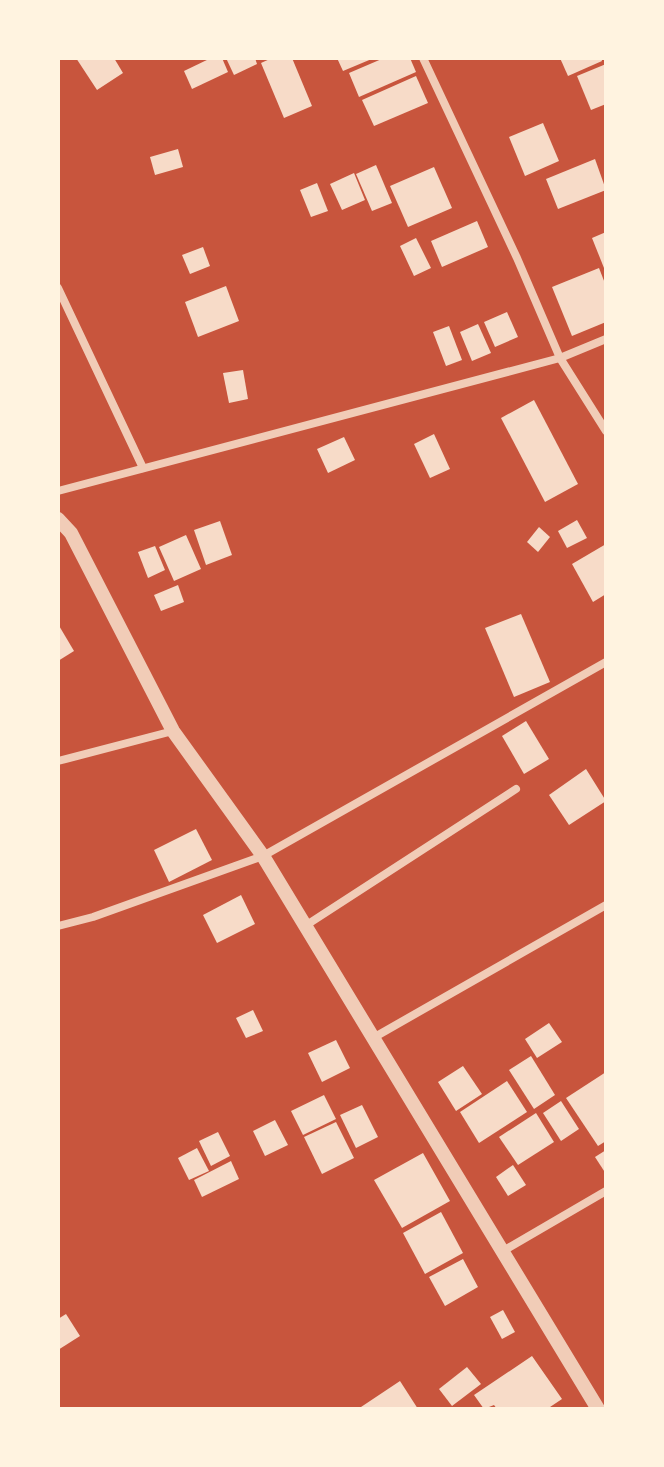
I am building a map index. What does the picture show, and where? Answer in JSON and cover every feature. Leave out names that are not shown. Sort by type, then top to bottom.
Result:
[{"type":"street","points":[[423,58],[517,258],[560,358],[606,431]]},
{"type":"street","points":[[58,288],[143,468]]},
{"type":"street","points":[[58,491],[560,358],[606,339]]},
{"type":"street","points":[[58,519],[71,533],[173,731],[263,856],[598,1409]]},
{"type":"street","points":[[58,926],[93,917],[263,856],[606,662]]},
{"type":"street","points":[[58,761],[173,731]]},
{"type":"street","points":[[305,926],[516,789]]},
{"type":"street","points":[[373,1038],[606,905]]},
{"type":"street","points":[[503,1251],[606,1191]]},
{"type":"building","points":[[76,58],[114,58],[123,73],[97,90]]},
{"type":"building","points":[[211,58],[222,58],[228,72],[192,89],[184,71]]},
{"type":"building","points":[[226,58],[255,58],[257,64],[234,75]]},
{"type":"building","points":[[272,58],[292,58],[312,106],[284,118],[261,63]]},
{"type":"building","points":[[337,58],[374,58],[343,71]]},
{"type":"building","points":[[384,58],[410,58],[416,72],[359,97],[349,73]]},
{"type":"building","points":[[560,58],[601,58],[602,61],[568,76]]},
{"type":"building","points":[[606,64],[606,104],[591,110],[577,76]]},
{"type":"building","points":[[416,76],[428,103],[374,126],[362,100]]},
{"type":"building","points":[[543,123],[559,161],[525,176],[509,137]]},
{"type":"building","points":[[178,149],[183,167],[155,175],[150,157]]},
{"type":"building","points":[[595,159],[606,190],[558,209],[546,179]]},
{"type":"building","points":[[376,165],[392,203],[372,211],[356,174]]},
{"type":"building","points":[[434,167],[452,208],[408,227],[390,186]]},
{"type":"building","points":[[354,173],[365,200],[342,210],[330,184]]},
{"type":"building","points":[[317,183],[328,211],[311,217],[300,190]]},
{"type":"building","points":[[477,221],[488,247],[442,267],[431,241]]},
{"type":"building","points":[[606,232],[606,273],[592,238]]},
{"type":"building","points":[[416,238],[431,268],[414,276],[400,246]]},
{"type":"building","points":[[203,247],[210,266],[190,274],[182,255]]},
{"type":"building","points":[[599,268],[606,286],[606,322],[572,336],[552,287]]},
{"type":"building","points":[[226,286],[239,321],[198,337],[185,302]]},
{"type":"building","points":[[507,312],[518,337],[495,347],[484,322]]},
{"type":"building","points":[[478,324],[491,353],[472,361],[460,332]]},
{"type":"building","points":[[449,326],[462,360],[446,366],[433,332]]},
{"type":"building","points":[[243,370],[248,399],[229,403],[223,373]]},
{"type":"building","points":[[534,400],[578,484],[545,502],[501,418]]},
{"type":"building","points":[[434,434],[450,469],[430,478],[414,444]]},
{"type":"building","points":[[344,437],[355,460],[328,473],[317,449]]},
{"type":"building","points":[[577,520],[587,538],[567,548],[558,531]]},
{"type":"building","points":[[220,521],[232,555],[206,565],[194,530]]},
{"type":"building","points":[[539,527],[550,537],[538,552],[527,542]]},
{"type":"building","points":[[186,535],[201,569],[174,581],[159,547]]},
{"type":"building","points":[[606,544],[606,594],[593,602],[572,564]]},
{"type":"building","points":[[155,546],[165,570],[148,578],[138,552]]},
{"type":"building","points":[[178,585],[184,602],[161,611],[154,595]]},
{"type":"building","points":[[521,614],[550,682],[514,697],[485,628]]},
{"type":"building","points":[[58,624],[74,651],[58,661]]},
{"type":"building","points":[[526,721],[549,759],[524,774],[502,736]]},
{"type":"building","points":[[586,769],[606,801],[569,825],[549,795]]},
{"type":"building","points":[[196,829],[212,860],[169,882],[154,850]]},
{"type":"building","points":[[241,895],[255,924],[217,943],[203,915]]},
{"type":"building","points":[[253,1010],[263,1031],[246,1038],[236,1018]]},
{"type":"building","points":[[549,1023],[562,1042],[537,1058],[525,1039]]},
{"type":"building","points":[[336,1040],[350,1068],[322,1082],[308,1053]]},
{"type":"building","points":[[531,1056],[555,1095],[534,1109],[509,1070]]},
{"type":"building","points":[[463,1066],[482,1094],[456,1111],[438,1082]]},
{"type":"building","points":[[606,1072],[606,1141],[598,1146],[566,1098]]},
{"type":"building","points":[[507,1081],[527,1112],[479,1143],[460,1112]]},
{"type":"building","points":[[324,1095],[336,1119],[303,1135],[291,1111]]},
{"type":"building","points":[[561,1101],[579,1129],[561,1141],[543,1113]]},
{"type":"building","points":[[362,1105],[378,1137],[356,1148],[340,1115]]},
{"type":"building","points":[[536,1113],[554,1142],[518,1165],[499,1137]]},
{"type":"building","points":[[275,1120],[288,1145],[265,1156],[253,1131]]},
{"type":"building","points":[[336,1122],[354,1158],[322,1174],[304,1137]]},
{"type":"building","points":[[218,1132],[230,1156],[211,1166],[199,1141]]},
{"type":"building","points":[[197,1148],[209,1171],[189,1180],[178,1158]]},
{"type":"building","points":[[606,1150],[606,1174],[595,1157]]},
{"type":"building","points":[[423,1153],[450,1201],[402,1228],[374,1180]]},
{"type":"building","points":[[231,1161],[239,1179],[202,1197],[194,1180]]},
{"type":"building","points":[[513,1165],[526,1185],[508,1196],[496,1177]]},
{"type":"building","points":[[441,1212],[463,1253],[425,1274],[403,1233]]},
{"type":"building","points":[[463,1259],[478,1287],[445,1306],[429,1277]]},
{"type":"building","points":[[503,1310],[515,1332],[502,1339],[490,1317]]},
{"type":"building","points":[[66,1314],[80,1336],[58,1350],[58,1319]]},
{"type":"building","points":[[532,1356],[562,1399],[547,1409],[497,1409],[494,1405],[484,1409],[474,1395]]},
{"type":"building","points":[[467,1367],[481,1384],[452,1406],[439,1389]]},
{"type":"building","points":[[400,1381],[418,1409],[358,1409]]}]
